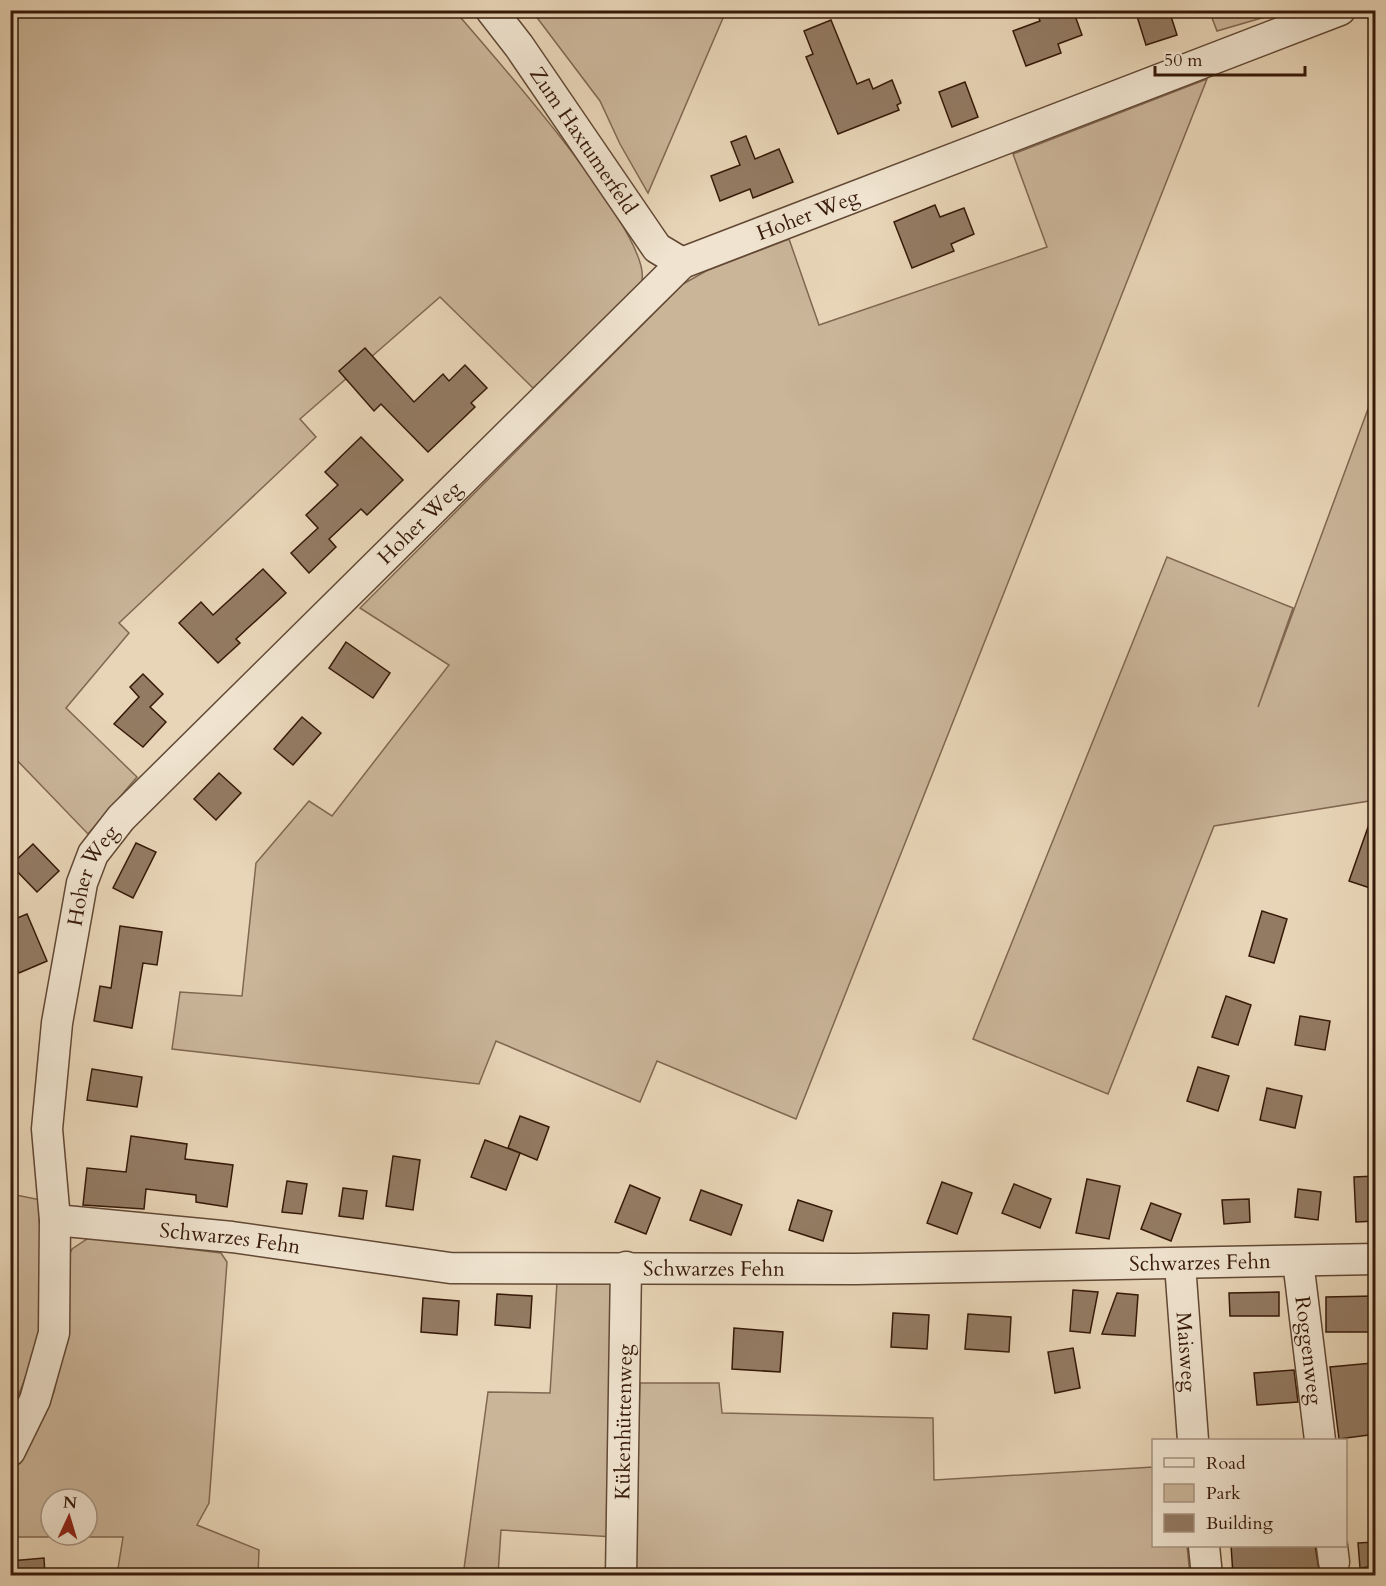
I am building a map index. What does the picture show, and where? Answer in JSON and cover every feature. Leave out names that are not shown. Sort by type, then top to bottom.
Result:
[{"type":"street","name":"Zum Haxtumerfeld","points":[[491,10],[519,46],[657,248],[682,263]]},
{"type":"street","name":"Hoher Weg","points":[[10,1451],[35,1400],[54,1333],[56,1220],[47,1129],[57,1023],[82,883],[93,854],[121,818],[682,263],[1340,10]]},
{"type":"street","name":"Schwarzes Fehn","points":[[56,1220],[232,1236],[450,1268],[856,1269],[1376,1260]]},
{"type":"street","name":"Roggenweg","points":[[1298,1262],[1320,1439]]},
{"type":"street","name":"Maisweg","points":[[1180,1264],[1193,1439]]},
{"type":"street","name":"Kükenhüttenweg","points":[[621,1575],[626,1267]]},
{"type":"street","points":[[1204,1547],[1207,1575]]},
{"type":"green space","points":[[1209,10],[1286,10],[1286,11],[1217,31]]},
{"type":"green space","points":[[11,11],[455,11],[532,102],[596,185],[622,224],[638,257],[642,280],[627,303],[611,319],[533,388],[440,297],[300,419],[316,437],[119,623],[129,633],[66,708],[137,777],[88,834],[11,754]]},
{"type":"green space","points":[[532,11],[726,11],[648,193],[620,144],[600,101]]},
{"type":"green space","points":[[1207,79],[796,1119],[657,1061],[640,1102],[496,1041],[479,1084],[172,1049],[180,992],[242,996],[256,863],[309,801],[332,816],[449,665],[360,608],[683,284],[706,271],[789,239],[819,325],[1047,247],[1013,154]]},
{"type":"green space","points":[[1375,390],[1375,800],[1214,826],[1108,1094],[973,1039],[1167,557],[1293,608],[1258,707]]},
{"type":"green space","points":[[11,1194],[41,1200],[44,1299],[41,1331],[32,1362],[11,1414]]},
{"type":"green space","points":[[90,1237],[221,1253],[227,1262],[209,1503],[197,1525],[259,1550],[258,1575],[117,1575],[123,1537],[99,1537],[99,1487],[39,1487],[39,1537],[11,1537],[11,1478],[54,1392],[66,1330],[66,1263],[72,1249]]},
{"type":"green space","points":[[557,1282],[617,1283],[614,1537],[501,1530],[498,1575],[463,1576],[488,1392],[550,1393]]},
{"type":"green space","points":[[640,1383],[719,1383],[722,1413],[933,1418],[934,1480],[1152,1467],[1152,1547],[1187,1547],[1190,1575],[633,1576]]},
{"type":"building","points":[[1036,10],[1073,10],[1082,35],[1058,44],[1061,53],[1026,66],[1013,31],[1040,21]]},
{"type":"building","points":[[1135,10],[1169,10],[1177,35],[1146,45]]},
{"type":"building","points":[[831,20],[857,84],[869,79],[873,89],[892,80],[901,103],[897,105],[899,110],[838,134],[806,57],[813,54],[804,31]]},
{"type":"building","points":[[965,82],[978,117],[952,127],[939,92]]},
{"type":"building","points":[[746,136],[755,159],[779,149],[793,182],[753,198],[750,189],[720,201],[711,176],[740,165],[731,142]]},
{"type":"building","points":[[935,205],[940,217],[964,208],[974,234],[951,244],[954,251],[912,268],[894,222]]},
{"type":"building","points":[[365,348],[414,402],[443,374],[449,381],[465,365],[487,388],[471,403],[475,407],[428,452],[381,404],[374,411],[339,371]]},
{"type":"building","points":[[361,437],[403,480],[367,515],[361,509],[329,539],[336,547],[309,573],[291,553],[318,528],[306,515],[338,485],[325,472]]},
{"type":"building","points":[[263,569],[286,593],[236,639],[240,643],[218,663],[179,623],[201,602],[213,615]]},
{"type":"building","points":[[346,642],[390,673],[373,698],[329,668]]},
{"type":"building","points":[[143,674],[163,694],[150,707],[166,722],[143,747],[114,724],[139,697],[130,687]]},
{"type":"building","points":[[302,717],[321,733],[293,765],[274,749]]},
{"type":"building","points":[[219,773],[241,793],[216,820],[194,799]]},
{"type":"building","points":[[1373,813],[1376,813],[1376,890],[1349,881]]},
{"type":"building","points":[[136,843],[156,852],[133,898],[113,888]]},
{"type":"building","points":[[33,844],[59,871],[37,892],[11,865]]},
{"type":"building","points":[[1262,911],[1287,919],[1274,963],[1249,956]]},
{"type":"building","points":[[27,914],[47,961],[19,973],[10,954],[10,921]]},
{"type":"building","points":[[120,926],[162,932],[157,965],[143,963],[132,1028],[94,1021],[100,986],[111,988]]},
{"type":"building","points":[[1226,996],[1251,1005],[1238,1045],[1212,1037]]},
{"type":"building","points":[[1300,1016],[1330,1021],[1325,1050],[1295,1045]]},
{"type":"building","points":[[1198,1067],[1229,1076],[1218,1111],[1187,1101]]},
{"type":"building","points":[[92,1069],[142,1077],[137,1107],[87,1100]]},
{"type":"building","points":[[1267,1088],[1302,1096],[1295,1128],[1260,1120]]},
{"type":"building","points":[[520,1116],[549,1127],[537,1160],[508,1148]]},
{"type":"building","points":[[131,1136],[187,1144],[185,1159],[233,1165],[227,1207],[196,1202],[196,1195],[146,1189],[144,1209],[83,1205],[87,1168],[126,1172]]},
{"type":"building","points":[[485,1140],[520,1153],[506,1190],[471,1177]]},
{"type":"building","points":[[393,1156],[420,1160],[413,1210],[386,1206]]},
{"type":"building","points":[[1376,1176],[1376,1221],[1356,1222],[1354,1177]]},
{"type":"building","points":[[1087,1179],[1120,1186],[1109,1239],[1076,1233]]},
{"type":"building","points":[[287,1181],[307,1184],[302,1214],[282,1212]]},
{"type":"building","points":[[942,1182],[972,1193],[957,1234],[927,1223]]},
{"type":"building","points":[[1014,1184],[1051,1199],[1040,1228],[1002,1213]]},
{"type":"building","points":[[630,1185],[660,1198],[646,1234],[615,1222]]},
{"type":"building","points":[[343,1188],[367,1191],[363,1219],[339,1216]]},
{"type":"building","points":[[1298,1189],[1321,1192],[1318,1220],[1295,1217]]},
{"type":"building","points":[[701,1190],[742,1205],[731,1235],[690,1220]]},
{"type":"building","points":[[1249,1199],[1250,1222],[1224,1224],[1222,1200]]},
{"type":"building","points":[[798,1200],[832,1211],[823,1241],[789,1230]]},
{"type":"building","points":[[1151,1203],[1181,1214],[1171,1241],[1141,1229]]},
{"type":"building","points":[[1073,1290],[1098,1292],[1090,1333],[1070,1331]]},
{"type":"building","points":[[1279,1292],[1279,1316],[1230,1316],[1229,1293]]},
{"type":"building","points":[[1117,1293],[1138,1295],[1135,1336],[1102,1334]]},
{"type":"building","points":[[497,1294],[532,1296],[530,1328],[495,1325]]},
{"type":"building","points":[[1374,1296],[1374,1332],[1326,1332],[1326,1297]]},
{"type":"building","points":[[423,1298],[459,1301],[457,1335],[421,1332]]},
{"type":"building","points":[[893,1313],[929,1315],[927,1349],[891,1347]]},
{"type":"building","points":[[968,1314],[1011,1317],[1009,1352],[965,1349]]},
{"type":"building","points":[[734,1328],[783,1332],[780,1372],[732,1369]]},
{"type":"building","points":[[1073,1348],[1080,1388],[1055,1393],[1048,1352]]},
{"type":"building","points":[[1372,1363],[1376,1434],[1339,1439],[1330,1367]]},
{"type":"building","points":[[1294,1370],[1298,1402],[1257,1405],[1254,1373]]},
{"type":"building","points":[[1376,1542],[1376,1566],[1360,1568],[1358,1543]]},
{"type":"building","points":[[1231,1547],[1315,1547],[1319,1570],[1274,1575],[1233,1575]]},
{"type":"building","points":[[44,1558],[45,1575],[10,1575],[10,1561]]}]
